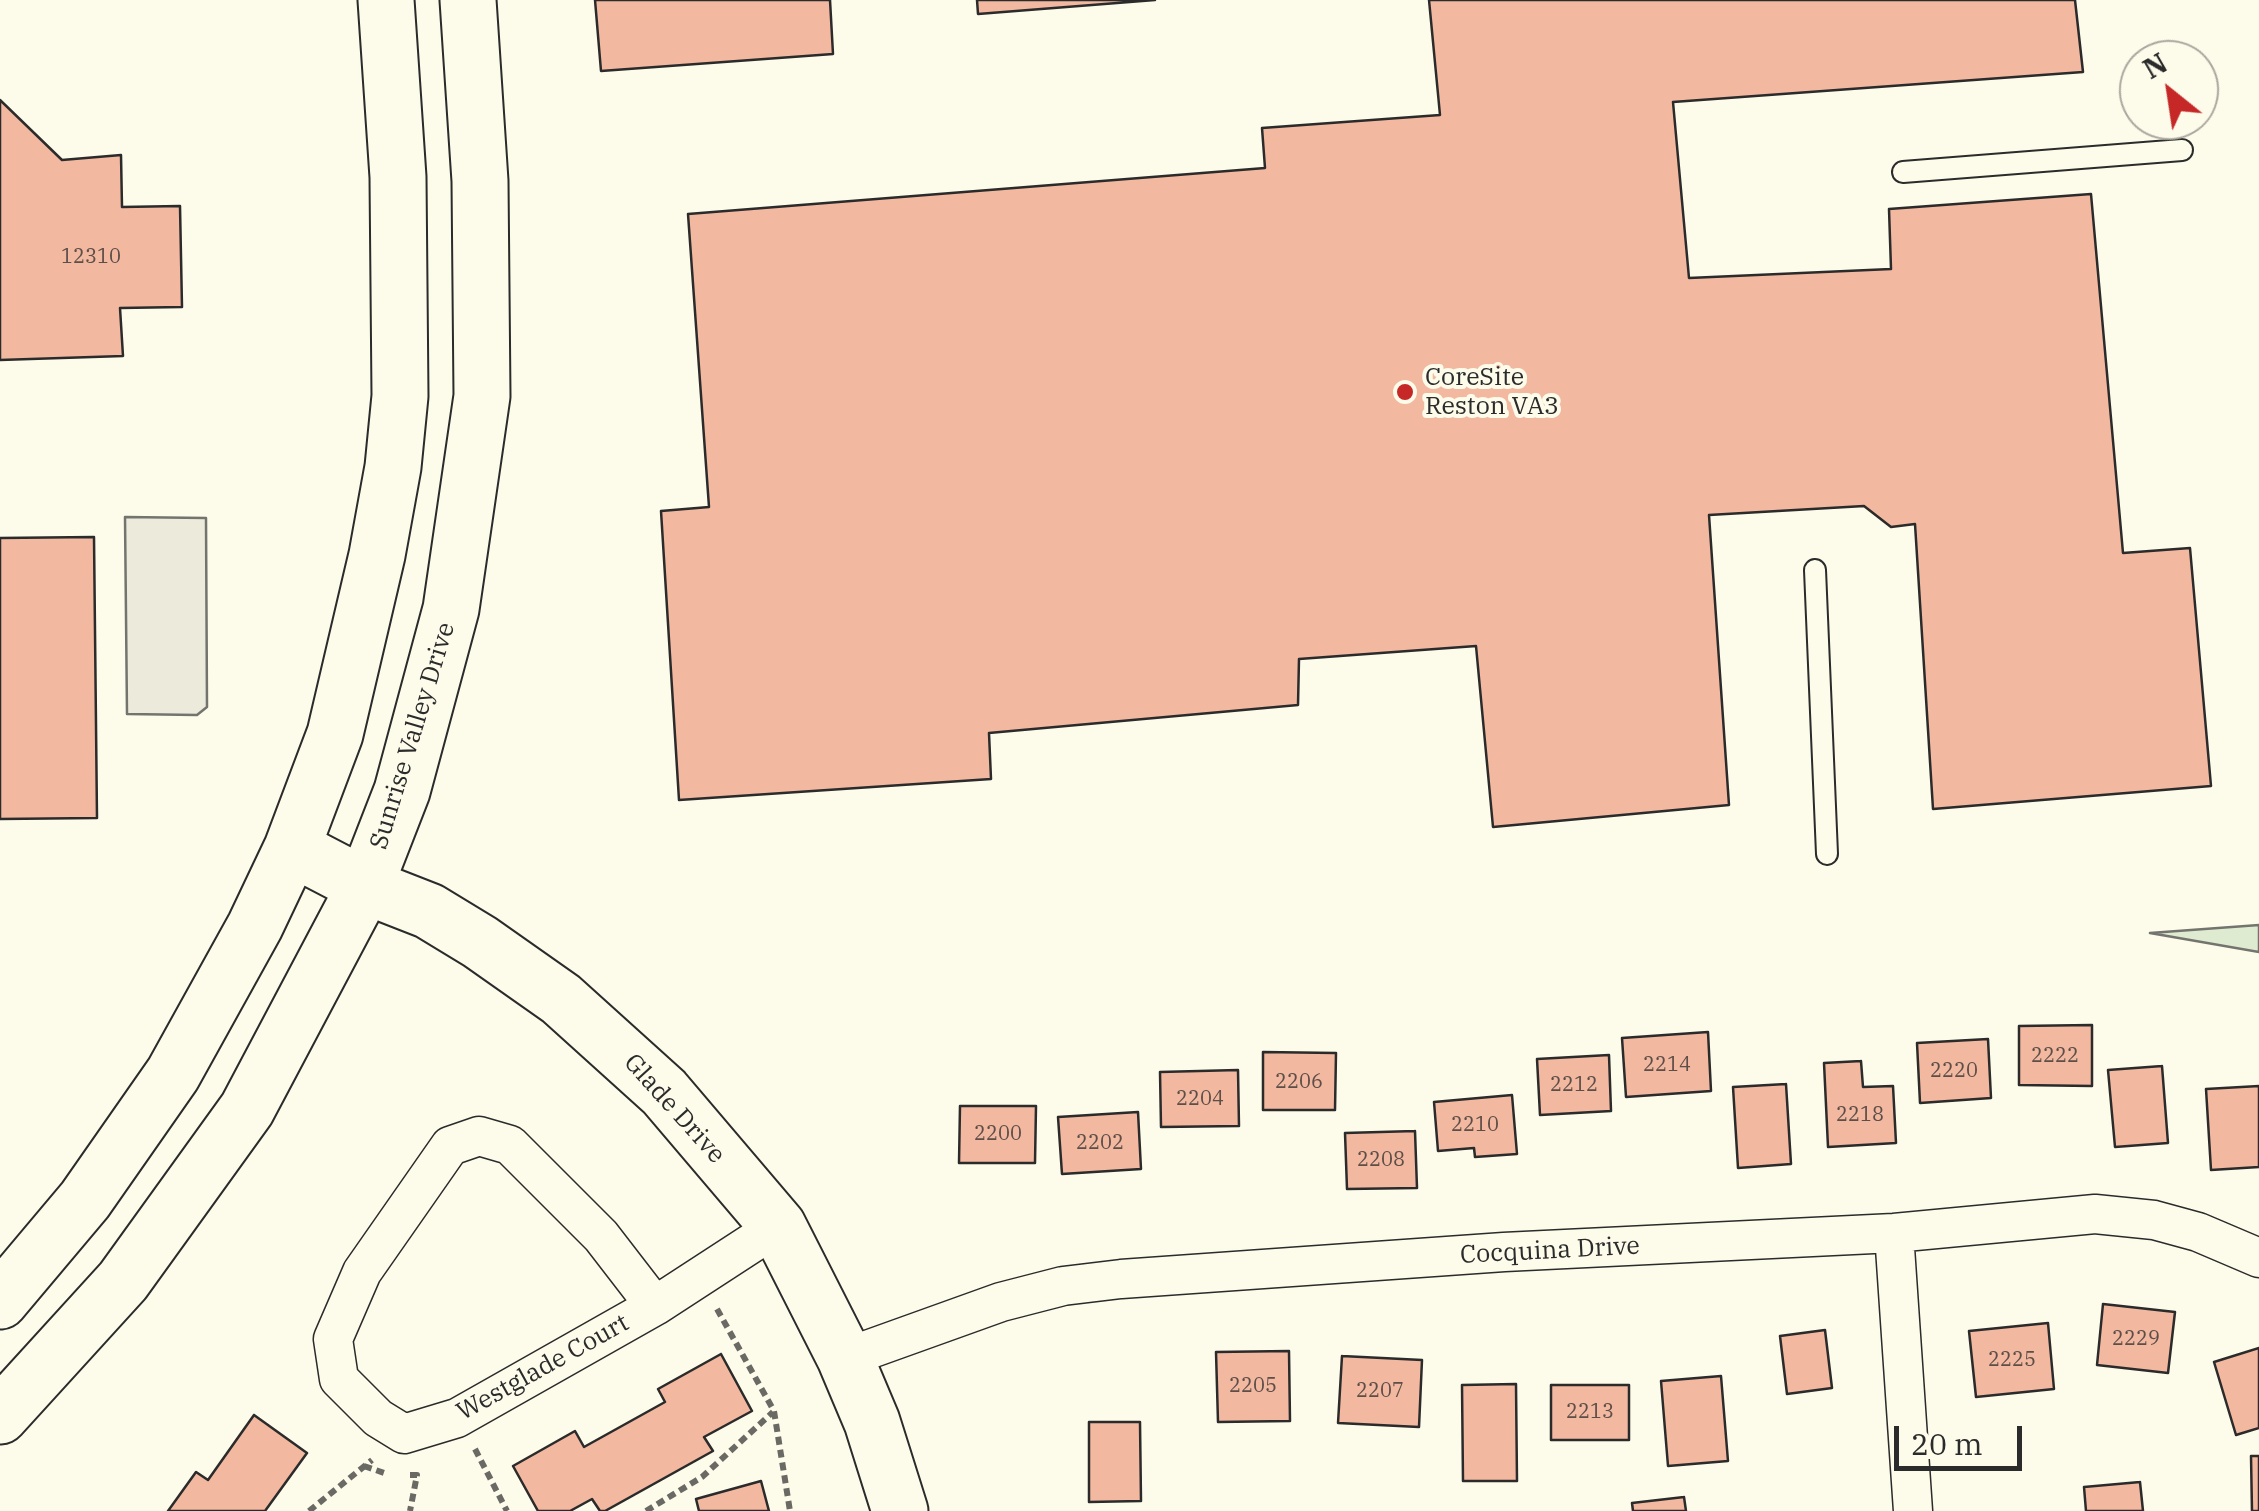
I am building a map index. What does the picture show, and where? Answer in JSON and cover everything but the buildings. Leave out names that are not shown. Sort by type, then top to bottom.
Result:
[{"type":"main road","points":[[0,1301],[85,1200],[173,1074],[229,976],[292,848],[335,734],[358,646],[393,468],[401,295],[386,0]]},
{"type":"main road","name":"Sunrise Valley Drive","points":[[0,1416],[123,1281],[215,1159],[278,1058],[366,886],[402,791],[451,609],[478,432],[484,296],[468,0]]},
{"type":"main road","name":"Glade Drive","points":[[292,848],[366,886],[428,911],[561,999],[664,1092],[778,1226],[845,1358],[876,1435],[900,1511]]},
{"type":"street","name":"Westglade Court","points":[[656,1306],[601,1236],[510,1145],[478,1136],[450,1146],[362,1272],[332,1339],[339,1380],[378,1418],[404,1434],[456,1418],[656,1306],[778,1226]]},
{"type":"street","name":"Cocquina Drive","points":[[845,1358],[1001,1302],[1063,1286],[1120,1279],[1504,1252],[1894,1233],[2095,1214],[2154,1220],[2198,1232],[2259,1258]]},
{"type":"street","points":[[1894,1233],[1913,1511]]},
{"type":"lane","points":[[1902,172],[2182,150]]},
{"type":"lane","points":[[1815,570],[1827,854]]},
{"type":"path","points":[[699,1278],[774,1411],[790,1511]]},
{"type":"path","points":[[652,1510],[702,1477],[774,1411]]},
{"type":"path","points":[[456,1418],[507,1511]]},
{"type":"path","points":[[309,1511],[404,1434]]},
{"type":"path","points":[[364,1466],[392,1476],[416,1475],[410,1511]]},
{"type":"green space","points":[[2259,925],[2259,952],[2150,933]]},
{"type":"shaded area","points":[[125,517],[206,518],[207,707],[197,715],[127,714]]},
{"type":"place","name":"CoreSite Reston VA3","points":[[1405,392]]}]
